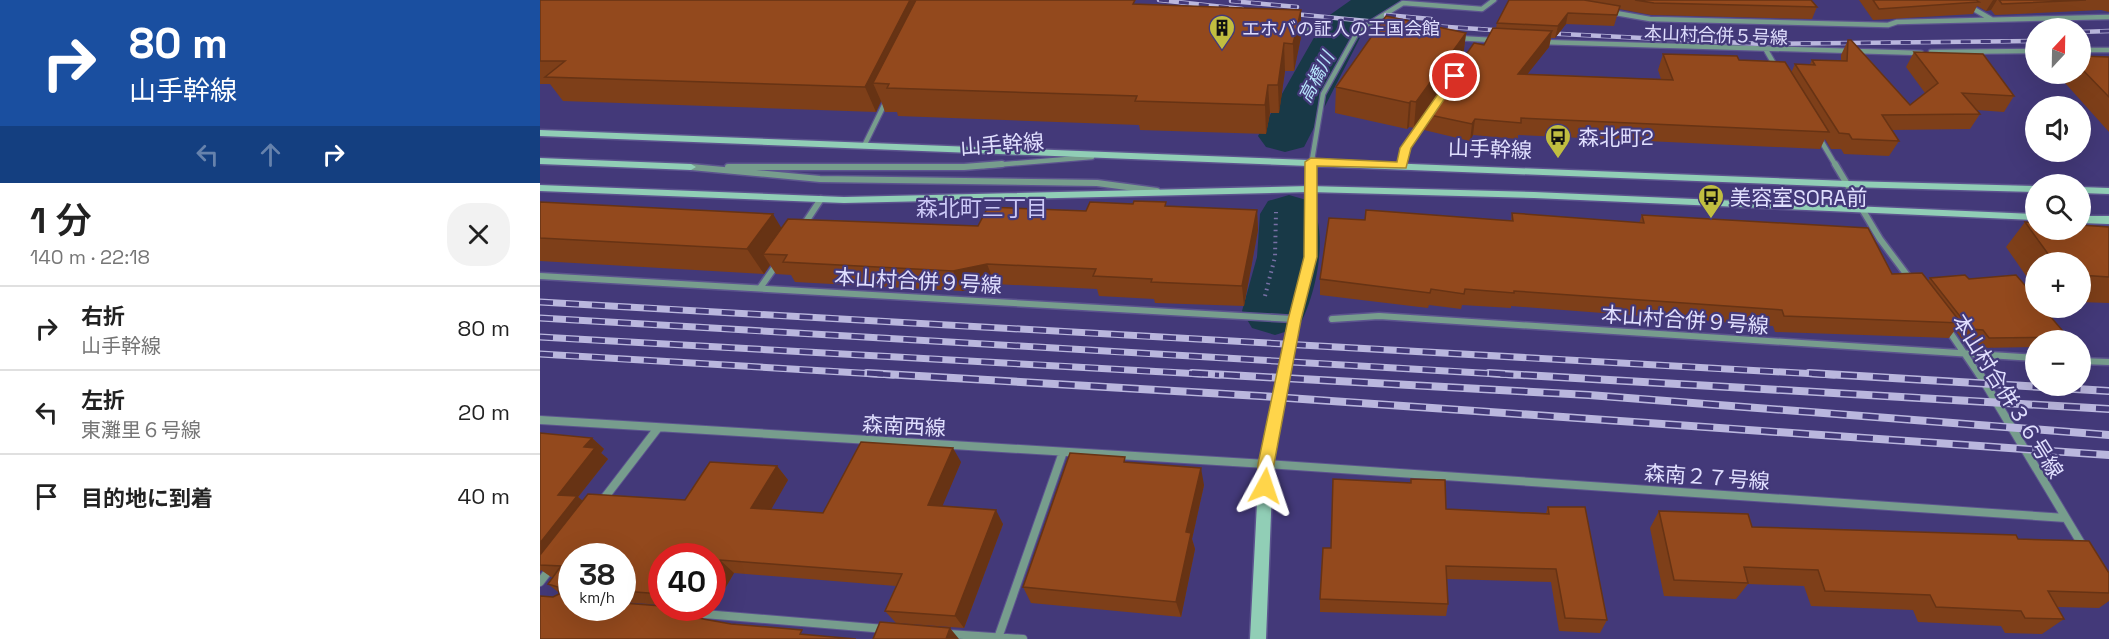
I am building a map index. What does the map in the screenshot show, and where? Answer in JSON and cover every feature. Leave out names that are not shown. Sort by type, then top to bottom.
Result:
[{"type":"street","points":[[1258,639],[1266,464],[1294,320],[1311,257],[1311,162],[1323,94],[1359,31],[1403,3],[1482,9],[1494,0]]},
{"type":"street","points":[[1958,0],[1993,20]]},
{"type":"street","points":[[1607,12],[1650,19],[1888,25],[1897,22],[2109,17]]},
{"type":"street","points":[[1294,27],[1317,29]]},
{"type":"street","points":[[1448,37],[1504,41]]},
{"type":"street","points":[[1473,50],[1480,40]]},
{"type":"street","name":"本山村合併５号線","points":[[1540,42],[1905,53],[2025,51]]},
{"type":"street","points":[[1766,50],[1785,81]]},
{"type":"street","points":[[2091,50],[2109,50]]},
{"type":"street","points":[[864,146],[890,93]]},
{"type":"street","points":[[1402,165],[1406,148],[1433,109]]},
{"type":"street","points":[[1815,132],[1880,239],[1913,283]]},
{"type":"street","points":[[540,133],[1113,155]]},
{"type":"street","name":"山手幹線","points":[[540,161],[691,167],[964,166],[1113,155],[1848,184],[2025,189]]},
{"type":"street","name":"山手幹線","points":[[691,167],[820,180],[1097,183],[1165,192]]},
{"type":"street","name":"山手幹線","points":[[540,188],[821,199],[1310,189],[1534,195],[2025,216]]},
{"type":"street","points":[[2091,190],[2109,191]]},
{"type":"street","points":[[798,233],[821,199]]},
{"type":"street","points":[[2091,219],[2109,220]]},
{"type":"street","points":[[760,288],[779,261]]},
{"type":"street","name":"本山村合併９号線","points":[[540,276],[1294,320]]},
{"type":"street","name":"本山村合併９号線","points":[[1332,319],[1379,316],[2025,357]]},
{"type":"street","name":"本山村合併３６号線","points":[[1940,319],[1967,354],[2066,518]]},
{"type":"street","points":[[2091,361],[2109,362]]},
{"type":"street","name":"森南西線","points":[[540,420],[1266,464]]},
{"type":"street","points":[[596,509],[658,428]]},
{"type":"street","points":[[998,638],[1063,452]]},
{"type":"street","name":"森南２７号線","points":[[1266,464],[2066,518]]},
{"type":"street","points":[[2066,518],[2090,557]]},
{"type":"street","points":[[540,582],[554,564]]},
{"type":"street","points":[[726,616],[891,629]]},
{"type":"street","points":[[939,633],[1023,639]]},
{"type":"path","points":[[1267,287],[1275,257],[1276,210]]},
{"type":"building","points":[[540,0],[910,0],[865,87],[545,77],[565,61],[540,61]]},
{"type":"building","points":[[916,0],[1135,0],[1133,4],[1301,10],[1293,44],[1284,43],[1278,85],[1268,85],[1265,105],[1135,101],[1137,96],[887,88],[889,84],[873,83]]},
{"type":"building","points":[[1509,0],[1584,0],[1620,6],[1617,15],[1568,13],[1558,26],[1497,23]]},
{"type":"building","points":[[1635,0],[1811,0],[1817,7],[1654,3]]},
{"type":"building","points":[[1873,0],[1976,0],[1979,2],[1879,9]]},
{"type":"building","points":[[1999,0],[2086,0],[2002,4]]},
{"type":"building","points":[[1386,16],[1466,33],[1416,102],[1409,103],[1336,87]]},
{"type":"building","points":[[1493,28],[1552,31],[1518,74],[1673,80],[1663,54],[1737,56],[1739,60],[1785,62],[1829,132],[1521,118],[1521,123],[1475,119],[1472,124],[1425,114],[1474,43],[1484,45]]},
{"type":"building","points":[[1848,40],[1851,40],[1910,105],[1938,83],[1914,52],[1983,54],[2014,96],[1962,93],[1980,114],[1882,115],[1899,141],[1852,139],[1849,134],[1839,133],[1795,64],[1815,65],[1812,60],[1847,61]]},
{"type":"building","points":[[2091,56],[2109,57],[2109,97],[2091,78]]},
{"type":"building","points":[[1134,201],[1166,202],[1165,206],[1257,210],[1242,286],[1151,282],[1152,279],[1093,276],[1096,269],[987,264],[953,271],[783,262],[787,255],[763,254],[788,219],[978,226],[988,207],[1086,211],[1090,202],[1133,204]]},
{"type":"building","points":[[540,202],[773,214],[747,249],[540,238]]},
{"type":"building","points":[[1366,210],[1513,221],[1512,213],[1644,223],[1642,215],[1868,228],[1892,274],[1922,273],[1961,323],[1784,316],[1782,310],[1514,291],[1514,293],[1465,289],[1464,294],[1431,289],[1430,293],[1320,279],[1329,218],[1365,220]]},
{"type":"building","points":[[2091,226],[2109,227],[2109,277],[2091,276],[2091,252],[2047,252],[2038,240],[2091,240]]},
{"type":"building","points":[[1965,275],[1969,279],[2016,275],[2025,285],[2025,318],[2052,318],[2062,330],[2025,330],[2025,338],[1989,338],[1983,330],[1970,329],[1930,278]]},
{"type":"building","points":[[540,433],[592,438],[584,447],[595,448],[558,495],[577,496],[540,543]]},
{"type":"building","points":[[861,442],[953,448],[928,505],[996,510],[955,616],[885,611],[902,574],[726,560],[726,543],[648,543],[648,593],[636,592],[636,543],[558,543],[558,566],[540,565],[540,555],[588,494],[685,500],[710,462],[777,466],[751,508],[823,513]]},
{"type":"building","points":[[1070,453],[1125,457],[1124,462],[1201,468],[1186,532],[1191,533],[1176,602],[1023,587]]},
{"type":"building","points":[[1333,479],[1411,483],[1411,479],[1445,480],[1446,509],[1549,514],[1548,507],[1585,507],[1607,620],[1565,618],[1556,569],[1446,566],[1448,604],[1320,599],[1323,548],[1331,548]]},
{"type":"building","points":[[1659,511],[1748,514],[1752,527],[2016,535],[2018,539],[2089,541],[2109,573],[2109,593],[2048,591],[2064,619],[2025,618],[2021,611],[1936,607],[1930,595],[1825,591],[1818,570],[1744,567],[1748,583],[1674,580]]},
{"type":"building","points":[[558,570],[558,587],[548,584]]},
{"type":"building","points":[[558,594],[558,621],[636,621],[636,604],[648,605],[648,621],[714,621],[802,630],[800,634],[856,639],[540,639],[540,596],[553,597]]},
{"type":"building","points":[[880,622],[950,628],[946,639],[873,639]]},
{"type":"waterway","name":"高橋川","points":[[1285,136],[1343,27],[1379,0]]},
{"type":"waterway","name":"高橋川","points":[[1275,311],[1288,257],[1289,214]]},
{"type":"railway","points":[[1159,0],[1242,9]]},
{"type":"railway","points":[[1231,1],[1297,7]]},
{"type":"railway","points":[[1284,13],[1398,24]]},
{"type":"railway","points":[[1386,15],[1431,19]]},
{"type":"railway","points":[[1418,25],[1508,31]]},
{"type":"railway","points":[[2091,32],[2109,31]]},
{"type":"railway","points":[[1541,33],[1764,44],[2025,41]]},
{"type":"railway","points":[[540,302],[1834,375]]},
{"type":"railway","points":[[540,318],[1515,375]]},
{"type":"railway","points":[[540,337],[1219,375]]},
{"type":"railway","points":[[540,354],[893,375]]},
{"type":"railway","points":[[867,373],[1260,396],[2109,455]]},
{"type":"railway","points":[[1192,373],[1589,395],[2109,435]]},
{"type":"railway","points":[[1489,373],[2109,409]]},
{"type":"railway","points":[[1809,373],[2109,391]]},
{"type":"place","name":"エホバの証人の王国会館","points":[[1222,51]]},
{"type":"place","name":"森北町2","points":[[1558,160]]},
{"type":"place","name":"美容室SORA前","points":[[1711,220]]},
{"type":"district","name":"森北町三丁目","points":[[982,208]]},
{"type":"route","points":[[1265,486],[1266,464],[1294,320],[1311,257],[1309,210],[1311,162],[1402,165],[1406,148],[1455,76]]}]
